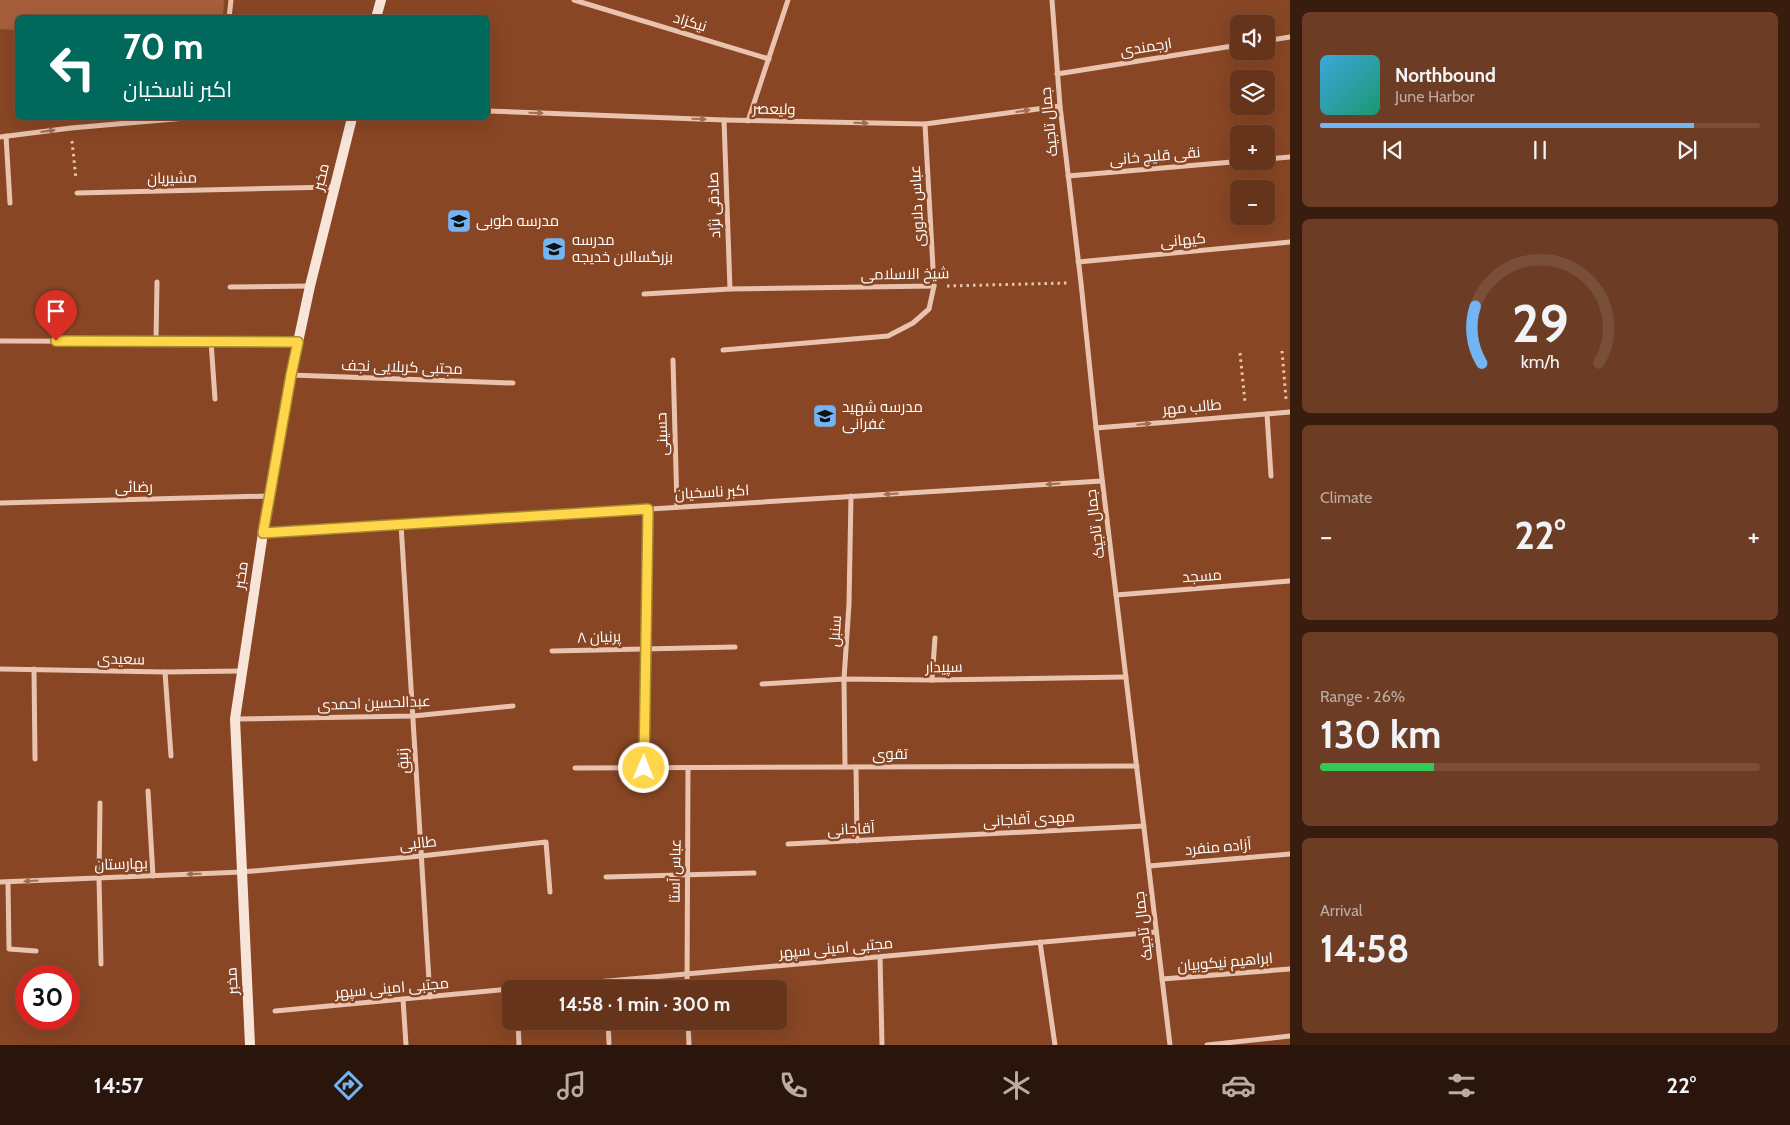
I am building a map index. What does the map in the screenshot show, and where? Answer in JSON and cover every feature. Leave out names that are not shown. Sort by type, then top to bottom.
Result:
[{"type":"main road","points":[[377,15],[381,0]]},
{"type":"main road","name":"مخبر","points":[[250,1045],[235,720],[263,533],[291,375],[310,286],[351,120]]},
{"type":"street","points":[[229,15],[231,0]]},
{"type":"street","name":"نیکزاد","points":[[574,0],[769,59]]},
{"type":"street","points":[[748,121],[788,0]]},
{"type":"street","name":"جمال تاجیک","points":[[1052,0],[1060,106],[1096,428],[1170,1045]]},
{"type":"street","points":[[1275,40],[1290,37]]},
{"type":"street","name":"ارجمندی","points":[[1057,74],[1230,46]]},
{"type":"street","name":"ولیعصر","points":[[490,111],[748,121],[925,124],[1060,106]]},
{"type":"street","points":[[10,203],[3,136],[163,120]]},
{"type":"street","name":"صادقی نژاد","points":[[724,120],[730,289]]},
{"type":"street","name":"عباس دلاوری","points":[[723,350],[888,336],[913,323],[929,309],[934,286],[925,124]]},
{"type":"street","points":[[1275,158],[1290,157]]},
{"type":"street","name":"نقی قلیچ خانی","points":[[1068,176],[1230,162]]},
{"type":"street","name":"مشیریان","points":[[77,193],[334,187]]},
{"type":"street","name":"کیهانی","points":[[1078,262],[1290,242]]},
{"type":"street","points":[[156,341],[157,282]]},
{"type":"street","points":[[230,287],[310,286]]},
{"type":"street","name":"شیخ الاسلامی","points":[[644,294],[730,289],[934,286]]},
{"type":"street","points":[[0,341],[298,342]]},
{"type":"street","points":[[211,341],[215,399]]},
{"type":"street","name":"حسینی","points":[[673,360],[677,507]]},
{"type":"street","name":"مجتبی کربلایی نجف","points":[[291,375],[513,383]]},
{"type":"street","name":"طالب مهر","points":[[1096,428],[1289,412]]},
{"type":"street","points":[[1267,414],[1271,476]]},
{"type":"street","name":"اکبر ناسخیان","points":[[263,533],[1102,481]]},
{"type":"street","name":"رضائی","points":[[0,503],[270,496]]},
{"type":"street","name":"سنبل","points":[[845,767],[844,679],[849,604],[851,496]]},
{"type":"street","points":[[644,768],[648,509]]},
{"type":"street","name":"زنبق","points":[[402,524],[430,997]]},
{"type":"street","name":"مسجد","points":[[1116,595],[1290,582]]},
{"type":"street","points":[[932,680],[935,638]]},
{"type":"street","name":"پرنیان ۸","points":[[552,651],[735,647]]},
{"type":"street","points":[[34,669],[35,760]]},
{"type":"street","name":"سعیدی","points":[[0,670],[241,671]]},
{"type":"street","points":[[165,672],[171,756]]},
{"type":"street","name":"سپیدار","points":[[762,684],[844,679],[932,680],[1126,676]]},
{"type":"street","name":"عبدالحسین احمدی","points":[[235,720],[413,716],[513,706]]},
{"type":"street","name":"تقوی","points":[[575,768],[1136,766]]},
{"type":"street","points":[[856,767],[857,841]]},
{"type":"street","name":"عباس آستا","points":[[686,980],[688,768]]},
{"type":"street","points":[[148,791],[152,876]]},
{"type":"street","points":[[100,803],[101,964]]},
{"type":"street","name":"مهدی آقاجانی","points":[[916,838],[1144,826]]},
{"type":"street","name":"آقاجانی","points":[[788,844],[916,838]]},
{"type":"street","name":"طالبی","points":[[242,872],[421,856],[546,842],[550,892]]},
{"type":"street","name":"آزاده منفرد","points":[[1149,866],[1290,854]]},
{"type":"street","name":"بهارستان","points":[[0,882],[242,872]]},
{"type":"street","points":[[606,877],[754,873]]},
{"type":"street","points":[[8,882],[9,949],[36,951]]},
{"type":"street","name":"مجتبی امینی سپهر","points":[[617,980],[1156,932]]},
{"type":"street","points":[[1040,942],[1055,1045]]},
{"type":"street","points":[[880,956],[882,1045]]},
{"type":"street","name":"ابراهیم نیکوبیان","points":[[1162,980],[1290,969]]},
{"type":"street","name":"مجتبی امینی سپهر","points":[[275,1010],[502,990]]},
{"type":"street","points":[[403,999],[406,1045]]},
{"type":"street","points":[[518,1030],[519,1045]]},
{"type":"street","points":[[608,1030],[609,1043]]},
{"type":"street","points":[[688,1030],[689,1045]]},
{"type":"street","points":[[1207,1045],[1290,1036]]},
{"type":"path","points":[[71,128],[77,193]]},
{"type":"path","name":"شیخ الاسلامی","points":[[934,286],[1081,283]]},
{"type":"path","points":[[1282,351],[1289,412]]},
{"type":"path","points":[[1240,353],[1246,415]]},
{"type":"shaded area","points":[[0,0],[224,0],[223,15],[15,15],[15,30],[0,29]]},
{"type":"place","name":"مدرسه طوبی","points":[[459,221]]},
{"type":"place","name":"مدرسه بزرگسالان خدیجه","points":[[554,249]]},
{"type":"place","name":"مدرسه شهید غفرانی","points":[[825,416]]},
{"type":"route","points":[[56,341],[298,342],[263,533],[648,509],[644,768]]}]
